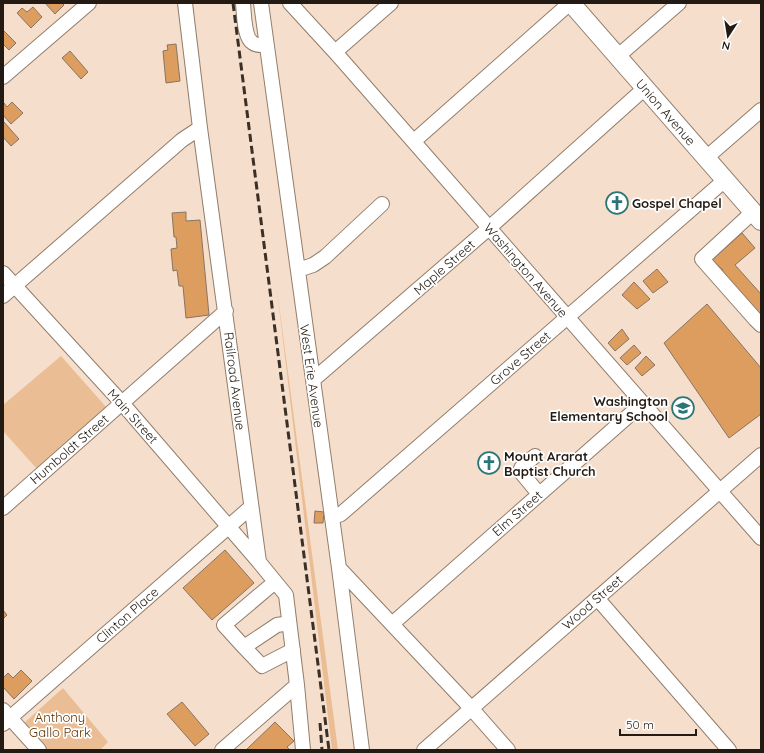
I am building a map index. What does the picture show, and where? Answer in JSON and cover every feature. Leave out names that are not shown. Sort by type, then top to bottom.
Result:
[{"type":"main road","name":"Union Avenue","points":[[570,3],[757,216]]},
{"type":"street","points":[[3,77],[89,3]]},
{"type":"street","name":"Railroad Avenue","points":[[185,3],[200,128],[259,562]]},
{"type":"street","points":[[243,3],[246,33],[249,40],[255,45],[266,45]]},
{"type":"street","name":"West Erie Avenue","points":[[261,3],[339,568],[362,750]]},
{"type":"street","name":"Washington Avenue","points":[[290,3],[414,141],[761,538]]},
{"type":"street","points":[[335,52],[391,3]]},
{"type":"street","points":[[414,141],[570,3]]},
{"type":"street","points":[[618,56],[679,3]]},
{"type":"street","name":"Maple Street","points":[[313,380],[489,228],[645,88]]},
{"type":"street","points":[[706,158],[761,110]]},
{"type":"street","points":[[3,296],[182,140],[200,128]]},
{"type":"street","name":"Grove Street","points":[[332,518],[341,514],[725,180]]},
{"type":"street","points":[[298,270],[313,265],[324,257],[382,204]]},
{"type":"street","points":[[757,216],[702,259],[761,325]]},
{"type":"street","name":"Main Street","points":[[3,273],[14,287],[122,403],[259,562]]},
{"type":"street","name":"Humboldt Street","points":[[3,508],[226,312]]},
{"type":"street","name":"Elm Street","points":[[392,624],[643,402]]},
{"type":"street","name":"Wood Street","points":[[424,750],[761,455]]},
{"type":"street","points":[[535,456],[522,467],[520,472],[538,494]]},
{"type":"street","name":"Clinton Place","points":[[5,717],[251,507]]},
{"type":"street","points":[[259,562],[286,595],[303,750]]},
{"type":"street","points":[[339,568],[471,708],[508,750]]},
{"type":"street","points":[[275,582],[224,625],[262,666],[293,650]]},
{"type":"street","points":[[597,598],[729,750]]},
{"type":"street","points":[[244,647],[277,625],[289,623]]},
{"type":"street","points":[[222,750],[297,685]]},
{"type":"street","points":[[5,717],[39,750]]},
{"type":"green space","points":[[276,282],[338,750],[332,750]]},
{"type":"green space","points":[[61,356],[107,408],[37,469],[3,431],[3,405]]},
{"type":"green space","name":"Anthony Gallo Park","points":[[63,688],[108,742],[100,750],[46,750],[23,724]]},
{"type":"building","points":[[45,3],[62,3],[64,5],[55,14]]},
{"type":"building","points":[[33,7],[42,17],[31,28],[17,13],[22,8],[27,12]]},
{"type":"building","points":[[3,30],[16,43],[9,50],[3,44]]},
{"type":"building","points":[[176,44],[180,81],[166,83],[163,51],[168,50],[167,45]]},
{"type":"building","points":[[70,51],[88,72],[81,79],[62,58]]},
{"type":"building","points":[[12,102],[23,113],[11,124],[3,115],[3,104],[4,103],[7,107]]},
{"type":"building","points":[[3,121],[19,139],[11,146],[3,137]]},
{"type":"building","points":[[186,212],[186,221],[200,220],[209,315],[186,318],[183,286],[179,286],[177,270],[173,271],[171,249],[177,248],[176,237],[174,237],[172,213]]},
{"type":"building","points":[[742,233],[755,248],[735,265],[761,294],[761,315],[719,277],[723,270],[712,260]]},
{"type":"building","points":[[657,269],[668,282],[653,293],[643,281]]},
{"type":"building","points":[[634,282],[650,299],[637,309],[622,295]]},
{"type":"building","name":"Washington Elementary School","points":[[707,304],[761,368],[761,414],[729,438],[664,343]]},
{"type":"building","points":[[622,329],[629,339],[615,351],[608,343]]},
{"type":"building","points":[[634,345],[641,353],[627,365],[620,358]]},
{"type":"building","points":[[646,356],[655,365],[642,376],[635,368]]},
{"type":"building","points":[[315,511],[324,512],[323,523],[314,523]]},
{"type":"building","points":[[225,550],[254,583],[212,620],[183,588]]},
{"type":"building","points":[[3,610],[7,615],[3,619]]},
{"type":"building","points":[[21,670],[32,681],[14,699],[3,687],[3,678],[8,673],[13,678]]},
{"type":"building","points":[[182,702],[209,734],[195,746],[167,714]]},
{"type":"building","points":[[275,722],[294,741],[287,747],[290,750],[246,750]]},
{"type":"railway","points":[[233,3],[329,750]]},
{"type":"railway","points":[[320,723],[322,750]]},
{"type":"place","name":"Gospel Chapel","points":[[617,203]]},
{"type":"place","name":"Washington Elementary School","points":[[683,408]]},
{"type":"place","name":"Mount Ararat Baptist Church","points":[[489,463]]}]
